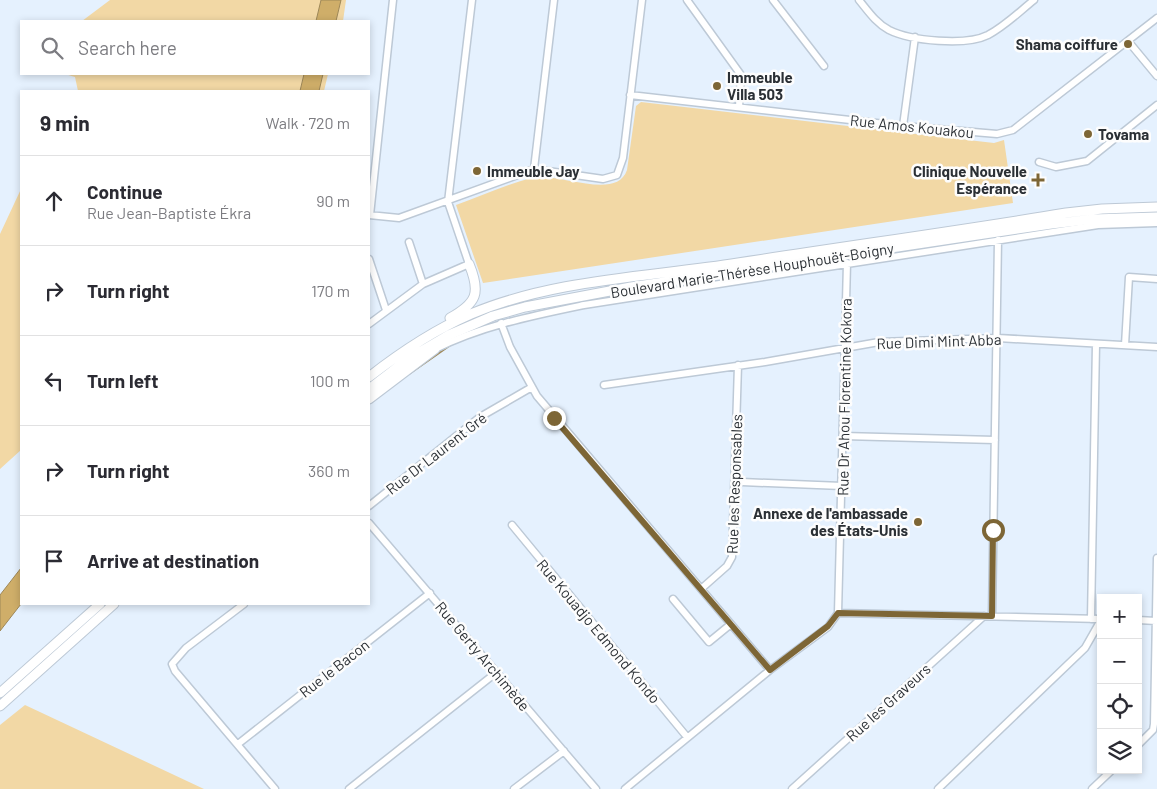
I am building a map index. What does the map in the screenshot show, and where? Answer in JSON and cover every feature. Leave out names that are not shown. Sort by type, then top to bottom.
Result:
[{"type":"main road","name":"Boulevard Marie-Thérèse Houphouët-Boigny","points":[[370,376],[413,344],[447,325],[492,307],[583,285],[1066,213],[1102,209],[1157,207]]},
{"type":"main road","name":"Boulevard Marie-Thérèse Houphouët-Boigny","points":[[370,388],[408,359],[449,335],[493,316],[565,299],[1094,218],[1157,217]]},
{"type":"main road","points":[[413,344],[424,334],[465,310],[472,303],[476,284],[469,264]]},
{"type":"main road","points":[[370,398],[435,349]]},
{"type":"main road","points":[[0,693],[99,605]]},
{"type":"main road","points":[[0,706],[113,605]]},
{"type":"street","points":[[370,206],[393,0]]},
{"type":"street","points":[[370,323],[423,284],[469,264],[448,202],[472,0]]},
{"type":"street","points":[[534,169],[554,0]]},
{"type":"street","points":[[370,215],[399,218],[448,202],[534,169],[603,179],[617,175],[623,158],[642,0]]},
{"type":"street","points":[[687,0],[741,75],[738,107]]},
{"type":"street","points":[[772,0],[824,66]]},
{"type":"street","points":[[859,0],[876,22],[890,30],[915,37],[972,40],[994,31],[1034,0]]},
{"type":"street","name":"Rue Amos Kouakou","points":[[630,95],[903,126],[997,134],[1013,130],[1157,18]]},
{"type":"street","points":[[903,126],[915,37]]},
{"type":"street","points":[[1128,41],[1157,76]]},
{"type":"street","points":[[1039,162],[1056,167],[1087,160],[1157,105]]},
{"type":"street","points":[[408,359],[475,331],[501,323],[584,305],[1098,225],[1157,223]]},
{"type":"street","points":[[409,242],[423,284]]},
{"type":"street","points":[[992,616],[998,338],[998,242]]},
{"type":"street","points":[[370,262],[386,310]]},
{"type":"street","name":"Rue Dr Ahou Florentine Kokora","points":[[838,613],[846,264]]},
{"type":"street","points":[[1125,345],[1130,277],[1157,279]]},
{"type":"street","points":[[501,323],[510,347],[532,387],[554,418],[770,670]]},
{"type":"street","name":"Rue Dimi Mint Abba","points":[[604,385],[738,366],[879,342],[998,338],[1157,347]]},
{"type":"street","points":[[1091,619],[1096,344]]},
{"type":"street","name":"Rue les Responsables","points":[[701,589],[727,566],[732,557],[738,366]]},
{"type":"street","name":"Rue Dr Laurent Gré","points":[[370,505],[480,416],[532,387]]},
{"type":"street","points":[[843,436],[995,440]]},
{"type":"street","points":[[742,482],[842,486]]},
{"type":"street","name":"Rue Gerty Archimède","points":[[370,524],[596,789]]},
{"type":"street","name":"Rue Kouadjo Edmond Kondo","points":[[512,526],[687,737]]},
{"type":"street","points":[[1142,741],[1156,725],[1157,558]]},
{"type":"street","name":"Rue le Bacon","points":[[238,744],[430,593]]},
{"type":"street","points":[[673,599],[709,642],[731,624]]},
{"type":"street","points":[[243,605],[186,648],[172,664],[175,671],[275,789]]},
{"type":"street","points":[[625,789],[770,670],[828,626],[838,613],[1097,620]]},
{"type":"street","name":"Rue les Graveurs","points":[[792,789],[984,616]]},
{"type":"street","points":[[1142,620],[1156,621]]},
{"type":"street","points":[[938,789],[1085,648],[1097,627]]},
{"type":"street","points":[[349,789],[497,672]]},
{"type":"street","points":[[514,789],[564,751]]},
{"type":"street","points":[[1092,789],[1108,774]]},
{"type":"shaded area","points":[[110,0],[346,0],[343,20],[83,20]]},
{"type":"shaded area","points":[[321,0],[341,0],[336,20],[316,20]]},
{"type":"shaded area","points":[[68,75],[328,75],[324,90],[78,90],[75,77]]},
{"type":"shaded area","points":[[304,75],[323,75],[319,90],[300,90]]},
{"type":"shaded area","points":[[641,102],[994,143],[1004,140],[1013,203],[483,283],[456,205],[532,178],[556,178],[599,185],[611,184],[621,179],[627,170],[636,106]]},
{"type":"shaded area","points":[[20,191],[20,451],[0,469],[0,234]]},
{"type":"shaded area","points":[[20,569],[20,605],[0,631],[0,595]]},
{"type":"shaded area","points":[[25,705],[204,789],[0,789],[0,725]]},
{"type":"waterway","points":[[409,374],[452,344]]},
{"type":"place","name":"Shama coiffure","points":[[1128,44]]},
{"type":"place","name":"Immeuble Villa 503","points":[[717,86]]},
{"type":"place","name":"Tovama","points":[[1088,134]]},
{"type":"place","name":"Immeuble Jay","points":[[477,171]]},
{"type":"place","name":"Clinique Nouvelle Espérance","points":[[1038,180]]},
{"type":"place","name":"Annexe de l'ambassade des États-Unis","points":[[918,522]]},
{"type":"route","points":[[554,418],[770,670],[828,626],[838,613],[992,616],[993,530]]}]
